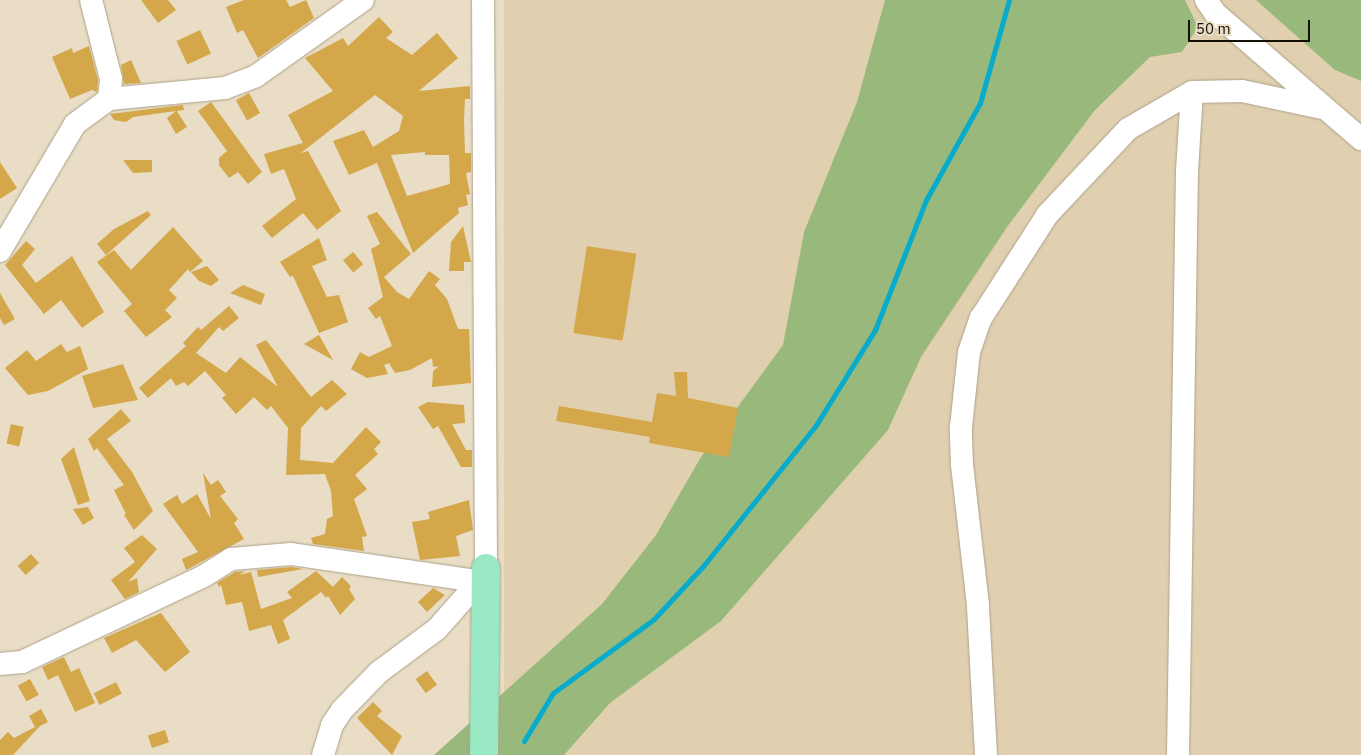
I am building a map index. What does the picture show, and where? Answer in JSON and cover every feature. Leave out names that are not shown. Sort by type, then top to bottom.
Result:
[{"type":"main road","points":[[480,574],[484,755]]},
{"type":"street","points":[[91,0],[111,79],[110,100]]},
{"type":"street","points":[[0,251],[75,124],[110,100],[225,88],[256,76],[363,0]]},
{"type":"street","points":[[323,755],[332,725],[342,710],[379,672],[437,630],[466,596],[480,574],[484,0]]},
{"type":"street","points":[[1206,0],[1215,13],[1322,108],[1361,139]]},
{"type":"street","points":[[986,755],[978,605],[962,465],[961,427],[970,352],[981,318],[1047,215],[1128,129],[1192,92],[1242,91],[1322,108]]},
{"type":"street","points":[[1178,755],[1186,171],[1192,92]]},
{"type":"street","points":[[0,664],[22,662],[195,580],[231,559],[291,554],[480,574]]},
{"type":"shaded area","points":[[504,0],[1361,0],[1361,755],[504,755]]},
{"type":"green space","points":[[885,0],[1185,0],[1198,27],[1182,52],[1150,57],[1095,110],[1007,227],[921,357],[888,430],[721,621],[610,703],[564,755],[434,755],[602,604],[656,535],[701,457],[783,345],[804,232],[857,102]]},
{"type":"green space","points":[[1256,0],[1361,0],[1361,81],[1335,70]]},
{"type":"building","points":[[141,0],[168,0],[176,10],[158,23]]},
{"type":"building","points":[[244,0],[286,0],[290,7],[306,0],[314,18],[258,58],[243,30],[237,33],[226,7]]},
{"type":"building","points":[[379,17],[393,32],[386,38],[412,55],[437,33],[458,58],[419,91],[470,86],[470,99],[465,99],[464,120],[465,153],[471,153],[471,172],[466,173],[470,194],[466,195],[468,205],[458,208],[459,213],[413,253],[377,163],[349,175],[333,141],[364,130],[373,147],[399,131],[403,116],[375,95],[301,153],[308,151],[341,211],[317,230],[303,213],[272,238],[262,226],[296,199],[284,169],[271,174],[264,154],[303,143],[288,115],[333,91],[305,58],[343,38],[348,46]],"holes":[[[425,152],[425,155],[449,155],[450,184],[407,196],[391,155]]]},
{"type":"building","points":[[200,30],[211,54],[187,65],[176,41]]},
{"type":"building","points":[[89,46],[98,80],[97,92],[92,90],[70,99],[52,57],[72,48],[73,53]]},
{"type":"building","points":[[131,60],[141,83],[124,84],[121,65]]},
{"type":"building","points":[[249,93],[260,113],[247,120],[236,100]]},
{"type":"building","points":[[211,102],[262,172],[248,184],[238,172],[229,178],[219,165],[219,158],[227,151],[198,111]]},
{"type":"building","points":[[183,105],[184,110],[177,111],[187,127],[176,134],[167,118],[176,111],[133,117],[126,122],[114,120],[110,114]]},
{"type":"building","points":[[123,160],[152,160],[152,172],[133,173]]},
{"type":"building","points":[[0,162],[17,188],[0,199]]},
{"type":"building","points":[[148,211],[151,215],[106,255],[97,244],[114,229]]},
{"type":"building","points":[[377,212],[411,254],[384,277],[397,292],[409,299],[429,271],[440,279],[435,285],[447,299],[458,329],[469,329],[471,383],[432,387],[433,371],[439,366],[433,367],[432,358],[410,370],[395,373],[389,363],[384,365],[388,374],[367,378],[351,369],[360,352],[369,357],[392,346],[380,316],[376,319],[368,308],[383,297],[371,249],[380,244],[367,216]]},
{"type":"building","points":[[463,226],[471,262],[464,262],[464,271],[449,271],[451,242]]},
{"type":"building","points":[[173,227],[203,261],[190,272],[188,269],[169,290],[177,298],[165,310],[172,317],[146,337],[124,311],[132,304],[97,262],[114,250],[131,270]]},
{"type":"building","points":[[319,238],[327,260],[312,266],[327,297],[339,295],[348,322],[319,333],[293,276],[290,277],[280,262]]},
{"type":"building","points":[[26,241],[35,249],[22,265],[36,283],[72,256],[104,312],[82,328],[61,300],[44,314],[5,265]]},
{"type":"building","points":[[587,246],[636,254],[623,341],[573,333]]},
{"type":"building","points":[[353,252],[363,264],[353,273],[343,260]]},
{"type":"building","points":[[207,266],[219,280],[211,286],[199,281],[191,272]]},
{"type":"building","points":[[243,285],[265,294],[261,305],[230,293]]},
{"type":"building","points":[[0,293],[15,319],[4,325],[0,318]]},
{"type":"building","points":[[229,306],[239,318],[223,331],[219,327],[196,353],[226,373],[240,357],[278,387],[256,345],[266,340],[311,397],[332,380],[347,394],[326,411],[321,406],[301,428],[300,460],[333,463],[366,427],[381,442],[374,449],[378,454],[355,475],[367,489],[354,499],[367,536],[362,537],[364,551],[313,544],[311,538],[325,534],[327,519],[333,516],[331,491],[325,474],[286,475],[288,428],[271,406],[267,410],[254,397],[236,414],[222,398],[226,395],[205,371],[188,386],[184,382],[176,386],[171,378],[148,398],[139,388],[186,346],[183,343],[198,327],[201,330]]},
{"type":"building","points":[[319,335],[333,360],[304,344]]},
{"type":"building","points":[[61,344],[67,352],[80,346],[88,369],[48,391],[28,395],[5,368],[27,350],[36,361]]},
{"type":"building","points":[[123,364],[138,400],[93,408],[82,376]]},
{"type":"building","points":[[674,372],[687,372],[688,398],[738,408],[729,457],[649,443],[650,437],[556,421],[559,406],[652,422],[657,393],[676,396]]},
{"type":"building","points":[[428,402],[464,405],[465,423],[452,424],[466,450],[472,450],[472,467],[461,467],[438,426],[433,429],[418,407]]},
{"type":"building","points":[[121,409],[131,421],[107,439],[132,472],[153,511],[134,530],[124,515],[126,514],[114,490],[124,485],[97,448],[94,451],[88,439]]},
{"type":"building","points":[[11,424],[24,427],[19,446],[7,443]]},
{"type":"building","points":[[74,447],[90,501],[78,505],[61,459]]},
{"type":"building","points":[[203,473],[211,485],[218,480],[226,492],[220,496],[238,519],[234,523],[244,539],[186,570],[182,559],[198,552],[163,504],[177,495],[182,504],[197,494],[211,519]]},
{"type":"building","points":[[469,500],[473,530],[456,536],[460,556],[420,560],[412,522],[430,519],[428,512]]},
{"type":"building","points":[[88,507],[94,518],[83,525],[73,509]]},
{"type":"building","points":[[142,535],[157,549],[128,582],[137,578],[139,592],[125,599],[111,580],[135,562],[124,548]]},
{"type":"building","points":[[31,554],[39,563],[26,575],[18,566]]},
{"type":"building","points":[[291,567],[303,569],[258,577],[257,570]]},
{"type":"building","points":[[245,571],[239,575],[251,572],[261,609],[292,598],[287,592],[316,571],[333,587],[342,577],[351,586],[349,589],[355,599],[340,615],[328,596],[326,598],[321,592],[283,620],[290,639],[278,644],[271,625],[249,631],[242,602],[226,605],[221,585],[219,587],[217,583],[235,572]]},
{"type":"building","points":[[433,588],[445,595],[427,612],[418,602]]},
{"type":"building","points":[[161,613],[190,652],[165,672],[136,640],[112,653],[104,638]]},
{"type":"building","points":[[64,657],[71,672],[79,668],[95,703],[75,712],[58,675],[48,680],[42,667]]},
{"type":"building","points":[[427,671],[437,685],[426,693],[416,679]]},
{"type":"building","points":[[30,679],[39,695],[26,702],[18,686]]},
{"type":"building","points":[[116,682],[122,694],[100,705],[94,693]]},
{"type":"building","points":[[373,702],[382,711],[377,716],[402,736],[392,755],[357,718]]},
{"type":"building","points":[[41,709],[48,722],[40,726],[13,755],[0,755],[0,740],[8,732],[14,738],[35,727],[29,716]]},
{"type":"building","points":[[165,730],[169,742],[152,748],[148,736]]},
{"type":"waterway","points":[[524,741],[553,693],[654,619],[704,565],[816,425],[875,330],[926,200],[980,103],[1009,0]]}]
